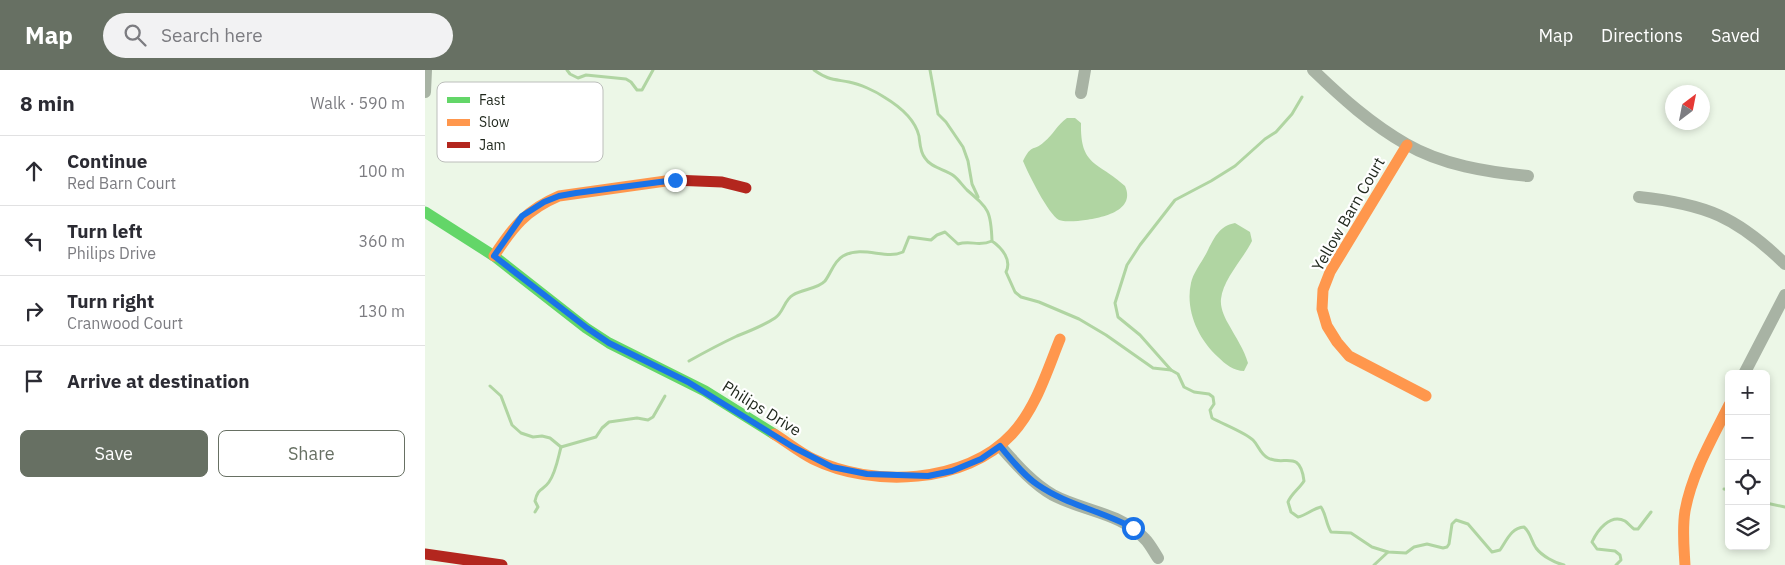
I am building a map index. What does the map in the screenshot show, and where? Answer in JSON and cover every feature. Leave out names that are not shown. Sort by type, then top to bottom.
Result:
[{"type":"main road","name":"Yellow Barn Court","points":[[1407,145],[1327,278],[1323,291],[1323,306],[1325,321],[1332,337],[1349,356],[1426,396]]},
{"type":"main road","points":[[494,256],[522,216],[544,202],[559,196],[675,180],[722,182],[746,188]]},
{"type":"main road","name":"Philips Drive","points":[[425,212],[494,256],[609,343],[688,382],[793,447],[832,467],[867,474],[928,476],[952,471],[974,462],[1000,446],[1013,434],[1029,411],[1060,339]]},
{"type":"main road","points":[[1685,565],[1684,524],[1687,504],[1703,459],[1725,413]]},
{"type":"main road","points":[[425,554],[502,565]]},
{"type":"street","points":[[425,92],[426,70]]},
{"type":"street","points":[[1081,93],[1085,70]]},
{"type":"street","points":[[1313,70],[1361,114],[1407,145],[1437,157],[1491,173],[1528,176]]},
{"type":"street","points":[[1639,197],[1682,203],[1719,215],[1752,234],[1785,264]]},
{"type":"street","points":[[1746,370],[1785,295]]},
{"type":"street","points":[[1000,446],[1035,483],[1052,494],[1074,505],[1116,519],[1133,528],[1146,539],[1158,558]]},
{"type":"shaded area","points":[[1067,118],[1075,118],[1081,123],[1081,137],[1087,156],[1125,186],[1127,195],[1125,203],[1113,213],[1086,220],[1059,220],[1049,210],[1029,174],[1023,161],[1026,155],[1047,139]]},
{"type":"shaded area","points":[[1235,223],[1250,232],[1252,241],[1230,276],[1223,291],[1221,302],[1224,316],[1248,363],[1244,371],[1230,367],[1211,350],[1199,333],[1190,303],[1192,279],[1212,242],[1221,230]]},
{"type":"waterway","points":[[567,70],[578,78],[586,75],[626,79],[637,90],[642,90],[653,70]]},
{"type":"waterway","points":[[814,70],[835,80],[853,83],[872,90],[906,114],[917,130],[923,156],[934,166],[954,176],[987,211],[991,223],[992,241],[1005,255],[1008,263],[1006,272],[1015,292],[1021,297],[1039,302],[1079,319],[1106,335],[1153,368],[1171,370],[1178,374],[1184,387],[1194,392],[1209,394],[1213,397],[1214,404],[1210,410],[1212,418],[1250,437],[1268,458],[1295,462],[1299,465],[1304,481],[1288,502],[1291,512],[1298,517],[1321,507],[1331,532],[1351,533],[1372,547],[1388,552],[1406,553],[1414,547],[1427,544],[1443,548],[1447,547],[1452,524],[1456,520],[1468,524],[1492,552],[1500,550],[1513,532],[1524,527],[1534,545],[1542,554],[1564,565]]},
{"type":"waterway","points":[[930,70],[938,114],[946,122],[963,147],[968,161],[972,184],[978,197]]},
{"type":"waterway","points":[[1171,370],[1140,335],[1118,317],[1115,303],[1127,265],[1175,200],[1235,166],[1265,139],[1276,132],[1292,114],[1302,97]]},
{"type":"waterway","points":[[689,361],[775,318],[790,297],[822,284],[835,264],[843,256],[858,252],[896,254],[903,252],[909,237],[931,240],[945,232],[958,244],[987,243],[992,241]]},
{"type":"waterway","points":[[490,386],[501,396],[512,425],[521,433],[533,437],[542,436],[550,438],[561,447]]},
{"type":"waterway","points":[[561,447],[596,437],[609,422],[637,418],[648,420],[653,417],[665,396]]},
{"type":"waterway","points":[[535,512],[538,507],[535,501],[536,497],[551,478],[557,465],[561,447]]},
{"type":"waterway","points":[[1770,504],[1785,507]]},
{"type":"waterway","points":[[1616,565],[1621,560],[1620,555],[1615,551],[1597,549],[1592,542],[1597,533],[1605,524],[1614,519],[1625,521],[1634,529],[1638,529],[1651,512]]},
{"type":"waterway","points":[[1374,565],[1388,552]]},
{"type":"traffic: fast","points":[[425,212],[494,256],[586,328],[609,343],[705,391],[774,434]]},
{"type":"traffic: slow","points":[[1407,145],[1330,272],[1323,290],[1322,309],[1327,326],[1349,356],[1426,396]]},
{"type":"traffic: slow","points":[[494,256],[521,220],[538,207],[559,196],[673,180]]},
{"type":"traffic: slow","points":[[774,434],[813,459],[837,468],[863,474],[890,477],[944,472],[970,463],[993,451],[1012,434],[1028,413],[1060,339]]},
{"type":"traffic: slow","points":[[1685,565],[1683,538],[1688,497],[1703,456],[1725,413]]},
{"type":"traffic: jam","points":[[673,180],[722,182],[746,188]]},
{"type":"traffic: jam","points":[[425,554],[502,565]]},
{"type":"route","points":[[675,180],[576,193],[559,196],[544,202],[522,216],[494,256],[566,313],[609,343],[705,391],[793,447],[832,467],[850,472],[883,476],[928,476],[952,471],[981,459],[1000,446],[1035,483],[1052,494],[1074,505],[1116,519],[1133,528]]}]
